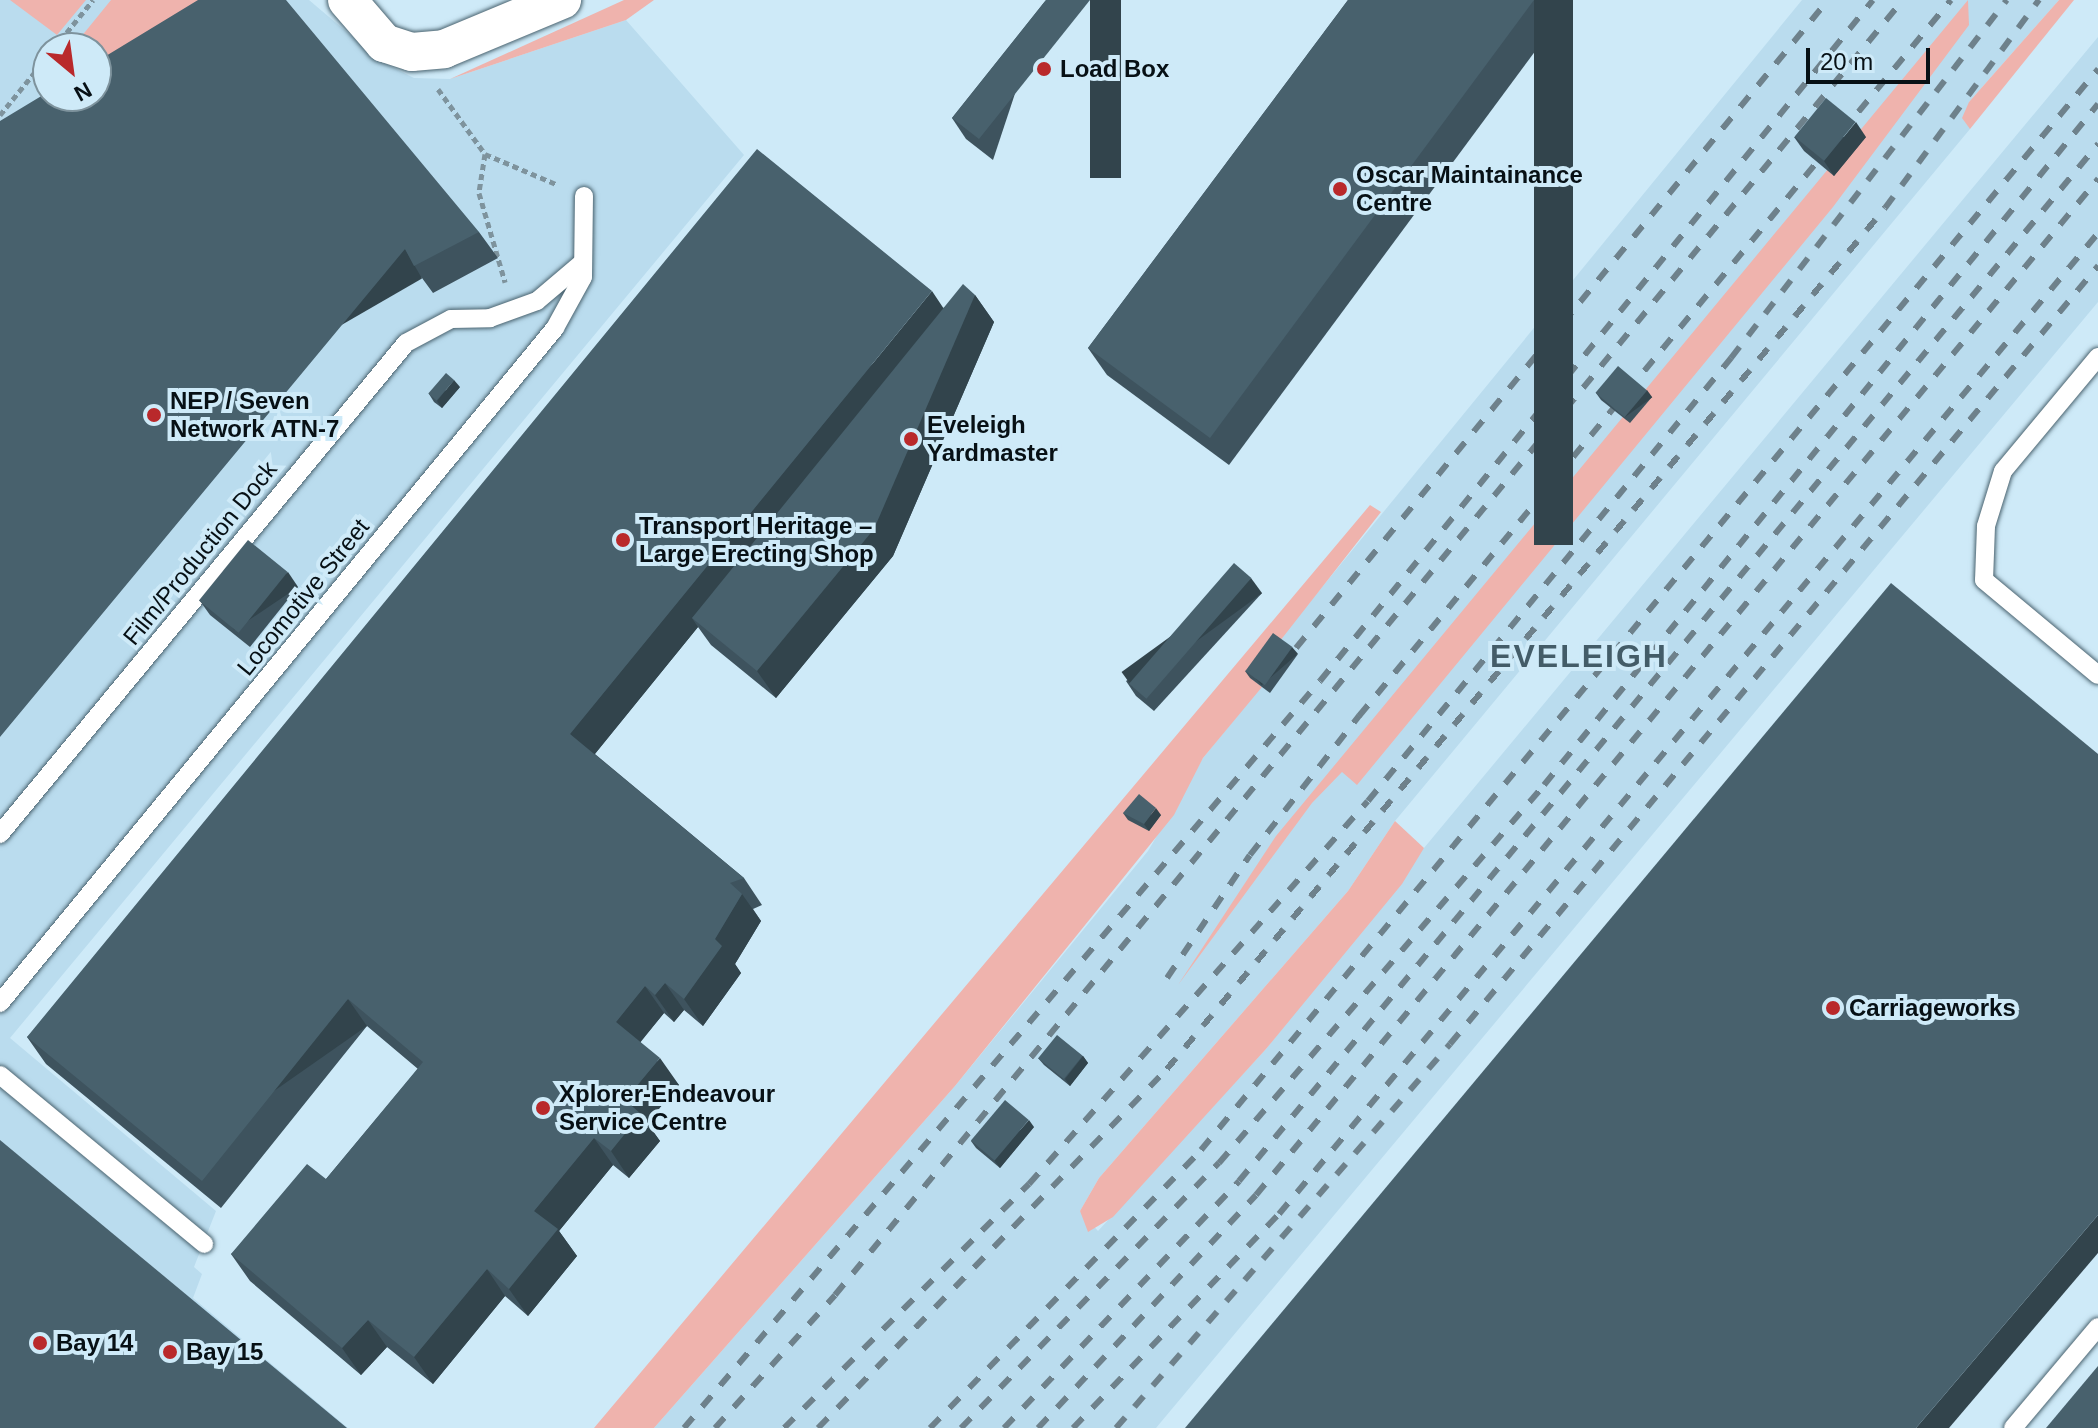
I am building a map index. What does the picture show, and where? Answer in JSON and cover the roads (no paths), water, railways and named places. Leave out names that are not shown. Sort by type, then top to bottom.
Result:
[{"type":"street","points":[[347,0],[384,43],[412,52],[444,49],[562,0]]},
{"type":"lane","name":"Locomotive Street","points":[[0,1003],[555,328],[573,301],[583,261],[584,196]]},
{"type":"lane","name":"Film/Production Dock","points":[[0,834],[406,343],[451,319],[510,312],[560,287],[583,261]]},
{"type":"lane","points":[[2098,357],[2003,471],[1988,515],[1984,580],[2098,675]]},
{"type":"lane","points":[[0,1075],[204,1244]]},
{"type":"lane","points":[[2013,1428],[2098,1327]]},
{"type":"railway","points":[[1296,648],[1828,0]]},
{"type":"railway","points":[[684,1428],[1320,681],[1873,0]]},
{"type":"railway","points":[[715,1428],[835,1295],[1903,0]]},
{"type":"railway","points":[[1167,978],[1250,855],[1359,716],[1951,0]]},
{"type":"railway","points":[[784,1428],[1029,1184],[1368,801],[1731,358],[2007,0]]},
{"type":"railway","points":[[818,1428],[1167,1069],[1885,208],[2039,0]]},
{"type":"railway","points":[[930,1428],[1201,1150],[2098,69]]},
{"type":"railway","points":[[961,1428],[1219,1163],[1544,785],[2098,104]]},
{"type":"railway","points":[[1004,1428],[1239,1181],[2098,144]]},
{"type":"railway","points":[[1038,1428],[1256,1195],[2098,179]]},
{"type":"railway","points":[[1073,1428],[1279,1214],[2098,233]]},
{"type":"railway","points":[[1116,1428],[1450,1044],[2098,266]]},
{"type":"place","name":"Load Box","points":[[1044,69]]},
{"type":"place","name":"Oscar Maintainance Centre","points":[[1340,189]]},
{"type":"place","name":"NEP / Seven Network ATN-7","points":[[154,415]]},
{"type":"place","name":"Eveleigh Yardmaster","points":[[911,439]]},
{"type":"place","name":"Transport Heritage – Large Erecting Shop","points":[[623,540]]},
{"type":"place","name":"Carriageworks","points":[[1833,1008]]},
{"type":"place","name":"Xplorer-Endeavour Service Centre","points":[[543,1108]]},
{"type":"place","name":"Bay 14","points":[[40,1343]]},
{"type":"place","name":"Bay 15","points":[[170,1352]]},
{"type":"district","name":"EVELEIGH","points":[[1579,656]]}]
